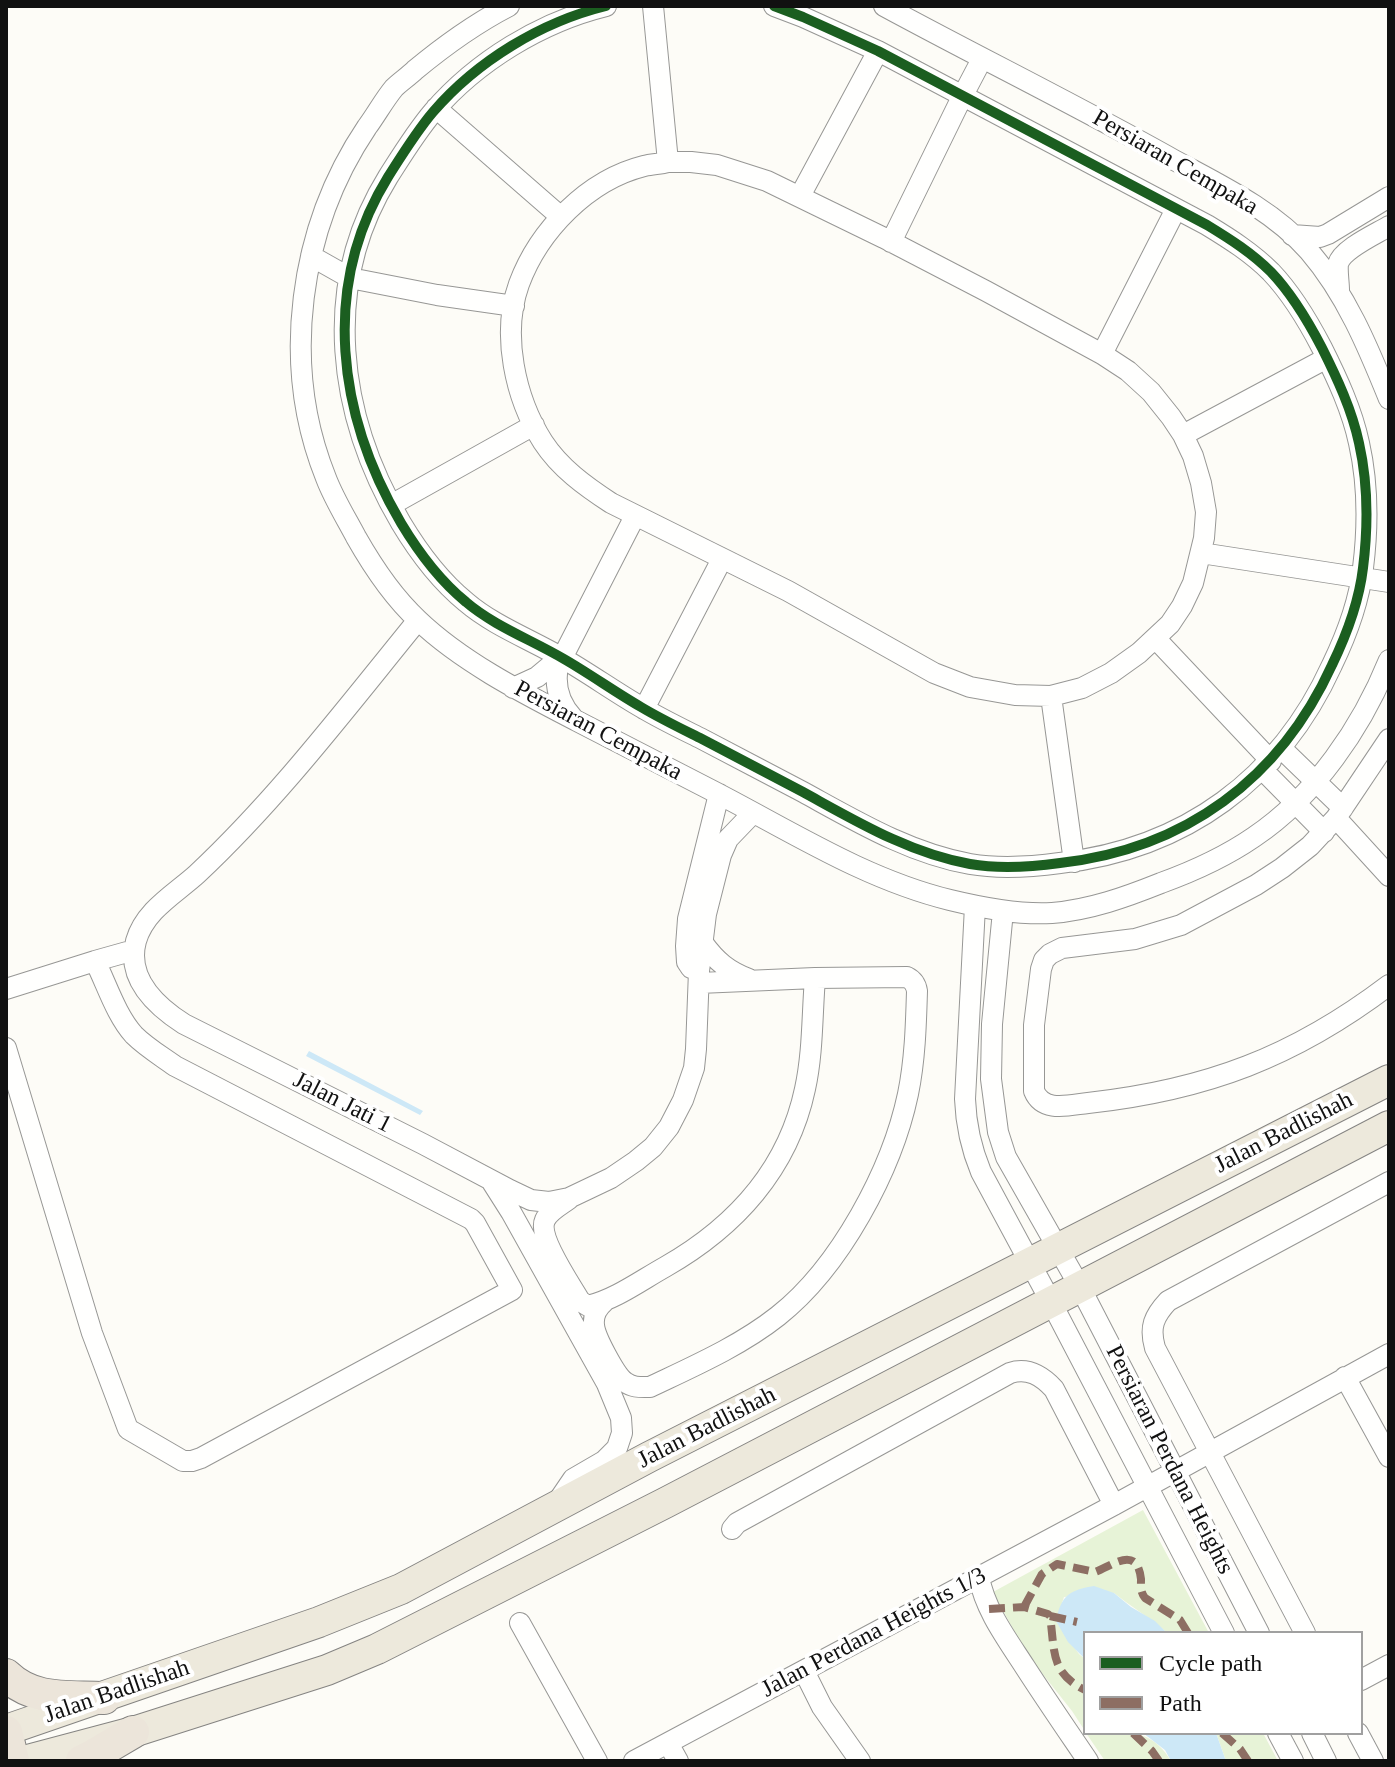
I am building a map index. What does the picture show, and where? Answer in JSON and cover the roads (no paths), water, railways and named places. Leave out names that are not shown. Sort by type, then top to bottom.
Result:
[{"type":"highway","points":[[6,1675],[14,1683],[43,1696],[104,1698]]},
{"type":"highway","points":[[6,1731],[13,1761]]},
{"type":"highway","points":[[82,1761],[133,1732]]},
{"type":"main road","name":"Jalan Badlishah","points":[[6,1731],[319,1622],[401,1589],[649,1457],[1389,1080]]},
{"type":"main road","name":"Jalan Badlishah","points":[[24,1761],[133,1732],[327,1670],[377,1649],[665,1503],[1389,1126]]},
{"type":"street","name":"Persiaran Cempaka","points":[[509,6],[445,47],[394,88],[355,146],[339,174],[321,221],[311,256],[301,321],[303,384],[314,440],[326,478],[370,561],[397,598],[443,641],[513,688],[871,873],[906,887],[975,906],[1003,911],[1052,913],[1120,899],[1212,862],[1253,838],[1315,781],[1351,734],[1389,660]]},
{"type":"street","points":[[606,6],[552,24],[477,71],[436,108],[414,136],[365,221],[356,248],[344,320],[345,363],[355,414],[369,461],[410,538],[434,572],[468,605],[502,626],[561,657],[644,709],[859,823],[922,851],[970,864],[1008,867],[1074,862],[1108,855],[1165,836],[1209,812],[1272,760],[1319,695],[1347,634],[1362,577],[1366,544],[1362,460],[1350,413],[1327,358],[1303,313],[1287,291],[1241,246],[1207,225],[878,51],[774,6]]},
{"type":"street","points":[[653,6],[668,162]]},
{"type":"street","name":"Persiaran Cempaka","points":[[884,6],[1117,128],[1260,210],[1308,249],[1339,290],[1389,399]]},
{"type":"street","points":[[800,196],[878,51]]},
{"type":"street","points":[[891,242],[982,59]]},
{"type":"street","points":[[436,108],[561,217]]},
{"type":"street","points":[[668,162],[717,165],[767,181],[800,196],[1102,354],[1128,371],[1151,392],[1183,435],[1197,470],[1206,512],[1201,553],[1193,583],[1182,606],[1156,639],[1111,673],[1082,688],[1051,696],[1015,695],[970,687],[934,673],[788,591],[611,503],[586,487],[563,466],[534,425],[522,399],[514,366],[512,336],[519,284],[530,261],[561,217],[586,196],[620,175],[643,166],[668,162]]},
{"type":"street","points":[[1292,235],[1320,237],[1328,234],[1389,197]]},
{"type":"street","points":[[1102,354],[1176,209]]},
{"type":"street","points":[[1339,290],[1338,264],[1342,257],[1351,248],[1389,226]]},
{"type":"street","points":[[311,256],[350,278],[514,306]]},
{"type":"street","points":[[305,286],[350,278]]},
{"type":"street","points":[[1183,435],[1327,358]]},
{"type":"street","points":[[391,505],[534,425]]},
{"type":"street","points":[[576,721],[558,693],[556,675],[561,657],[635,516]]},
{"type":"street","points":[[1201,553],[1389,582]]},
{"type":"street","points":[[644,709],[722,559]]},
{"type":"street","points":[[6,989],[134,952],[141,929],[156,907],[243,830],[418,620]]},
{"type":"street","points":[[1156,639],[1272,760],[1295,802],[1334,819]]},
{"type":"street","points":[[513,688],[537,677],[561,657]]},
{"type":"street","points":[[1051,696],[1074,862]]},
{"type":"street","points":[[1389,739],[1334,819],[1294,859],[1256,885],[1181,925],[1152,935],[1062,948],[1050,954],[1041,969],[1034,1025],[1034,1091],[1043,1104],[1056,1106],[1125,1099],[1218,1077],[1281,1053],[1343,1018],[1389,985]]},
{"type":"street","points":[[1272,760],[1315,781],[1334,819],[1389,876]]},
{"type":"street","points":[[491,1180],[612,1379],[637,1388],[650,1387],[717,1354],[765,1326],[799,1298],[845,1238],[875,1188],[900,1126],[907,1096],[914,1051],[916,986],[907,977],[753,981],[699,977],[687,962],[688,919],[719,794]]},
{"type":"street","name":"Jalan Jati 1","points":[[134,952],[135,969],[145,989],[164,1010],[184,1024],[531,1200],[549,1202],[569,1198],[611,1178],[653,1147],[669,1127],[683,1100],[694,1068],[706,914],[728,839],[753,813]]},
{"type":"street","name":"Persiaran Perdana Heights","points":[[975,906],[965,1069],[966,1126],[970,1142],[981,1172],[1223,1631]]},
{"type":"street","name":"Persiaran Perdana Heights","points":[[1003,911],[997,960],[991,1079],[998,1132],[1006,1157],[1080,1287],[1258,1631]]},
{"type":"street","points":[[703,943],[725,967],[753,981]]},
{"type":"street","points":[[6,1048],[92,1333],[128,1429],[183,1461],[201,1458],[512,1290],[471,1219],[175,1066],[145,1046],[132,1033],[95,961]]},
{"type":"street","points":[[552,1510],[573,1479],[604,1461],[617,1448],[622,1433],[612,1379],[594,1328],[594,1316],[604,1302],[703,1243],[766,1179],[785,1147],[806,1085],[815,978]]},
{"type":"street","points":[[117,1007],[145,989]]},
{"type":"street","points":[[1304,1631],[1155,1348],[1152,1326],[1156,1314],[1168,1301],[1389,1182]]},
{"type":"street","points":[[569,1198],[545,1220],[543,1230],[547,1242],[580,1301],[588,1306],[604,1302]]},
{"type":"street","name":"Jalan Perdana Heights 1/3","points":[[634,1761],[673,1752],[804,1671],[1389,1354]]},
{"type":"street","points":[[732,1529],[751,1515],[1019,1370],[1038,1376],[1054,1389],[1114,1505],[1127,1496],[1133,1481],[1131,1454]]},
{"type":"street","points":[[1345,1377],[1389,1457]]},
{"type":"street","points":[[979,1577],[989,1609],[1012,1648],[1088,1761]]},
{"type":"street","points":[[520,1623],[597,1761]]},
{"type":"street","points":[[1363,1679],[1389,1665]]},
{"type":"street","points":[[804,1671],[822,1707],[860,1761]]},
{"type":"street","points":[[1279,1735],[1293,1761]]},
{"type":"street","points":[[1313,1735],[1326,1761]]},
{"type":"street","points":[[1359,1735],[1373,1761]]},
{"type":"water","points":[[309,1051],[423,1111],[420,1115],[306,1056]]},
{"type":"water","points":[[1094,1586],[1114,1593],[1165,1631],[1083,1631],[1083,1657],[1068,1642],[1056,1621],[1064,1600],[1079,1590]]},
{"type":"water","points":[[1146,1735],[1217,1735],[1226,1761],[1171,1761],[1165,1750]]}]
